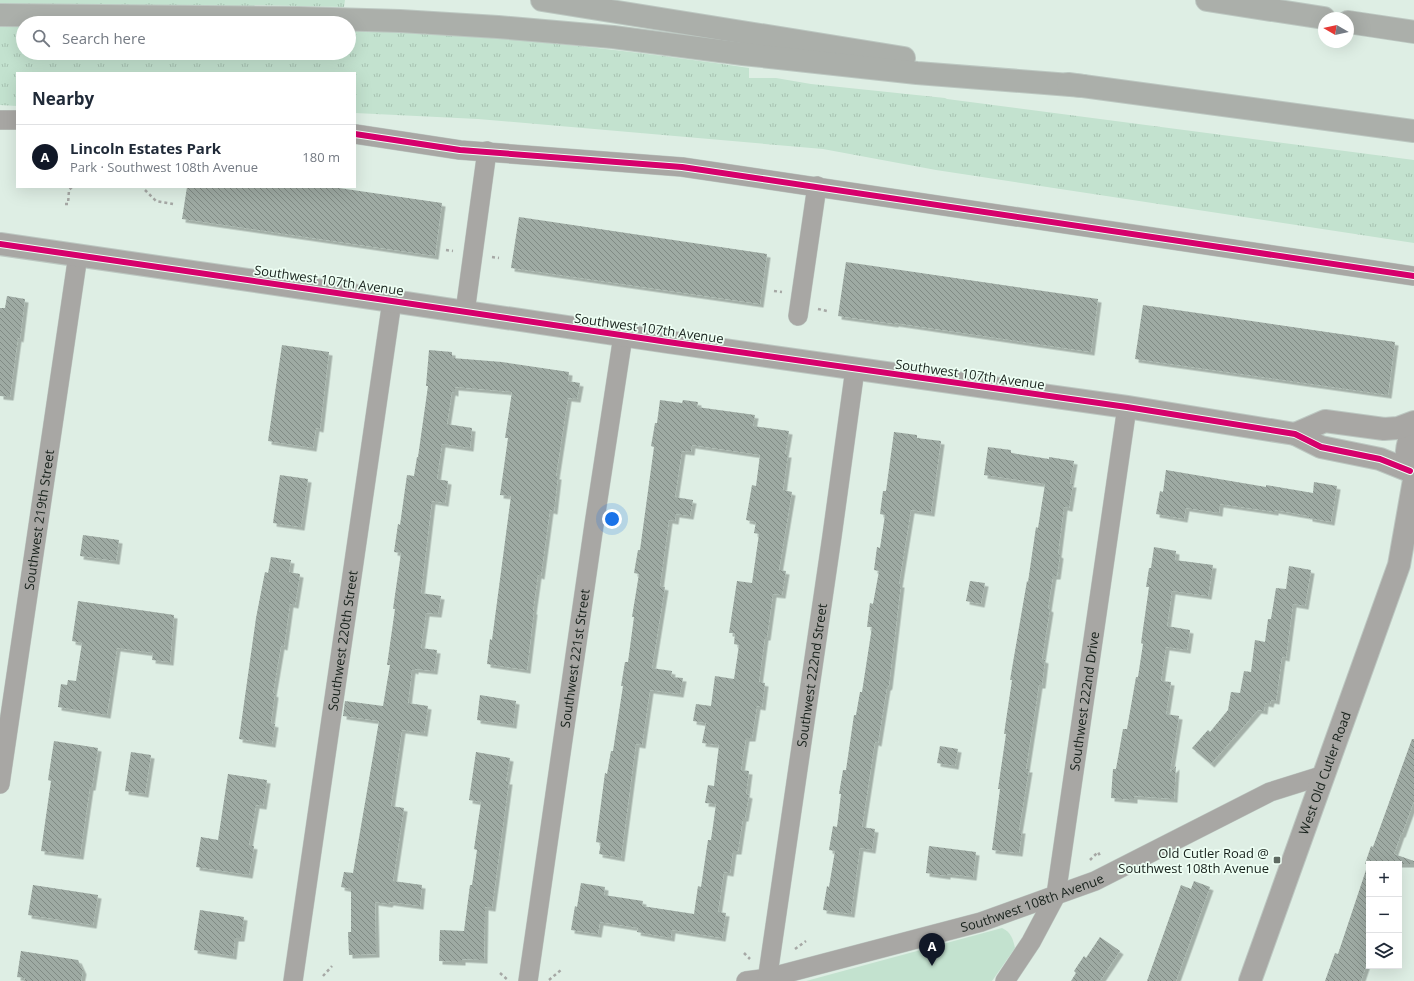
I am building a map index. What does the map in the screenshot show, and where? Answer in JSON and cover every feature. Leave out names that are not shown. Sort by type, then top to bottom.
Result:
[{"type":"highway","points":[[542,0],[1083,86],[1414,131]]},
{"type":"highway","points":[[1207,0],[1318,17]]},
{"type":"highway","points":[[0,15],[100,16]]},
{"type":"highway","points":[[356,20],[498,27],[613,37],[743,54],[917,73],[1083,86]]},
{"type":"highway","points":[[1354,23],[1414,32]]},
{"type":"street","points":[[0,120],[16,120]]},
{"type":"street","points":[[356,134],[460,150],[656,164],[817,186],[1414,276]]},
{"type":"street","points":[[465,312],[487,151]]},
{"type":"street","points":[[798,316],[817,186]]},
{"type":"street","name":"Southwest 107th Avenue","points":[[0,244],[623,336],[1128,407],[1295,434],[1321,447],[1380,459],[1413,476]]},
{"type":"street","name":"Southwest 219th Street","points":[[0,784],[78,255]]},
{"type":"street","name":"Southwest 220th Street","points":[[294,981],[392,301]]},
{"type":"street","name":"Southwest 221st Street","points":[[528,981],[623,336]]},
{"type":"street","name":"Southwest 222nd Street","points":[[767,980],[855,369]]},
{"type":"street","name":"Southwest 222nd Drive","points":[[1005,981],[1031,942],[1056,896],[1128,407]]},
{"type":"street","points":[[1295,434],[1325,421],[1384,429],[1398,428],[1414,422]]},
{"type":"street","name":"West Old Cutler Road","points":[[1250,981],[1399,565],[1413,476],[1407,454],[1408,444],[1414,427]]},
{"type":"street","name":"West Old Cutler Road","points":[[1399,565],[1414,546]]},
{"type":"street","name":"Southwest 108th Avenue","points":[[746,981],[767,980],[981,922],[1056,896],[1095,881],[1270,792],[1324,775]]},
{"type":"path","points":[[65,204],[68,204],[71,188]]},
{"type":"path","points":[[146,190],[156,201],[173,204]]},
{"type":"path","points":[[1087,864],[1098,852]]},
{"type":"path","points":[[793,951],[806,941]]},
{"type":"path","points":[[323,976],[332,966]]},
{"type":"path","points":[[549,980],[561,970]]},
{"type":"path","points":[[500,973],[509,981]]},
{"type":"green space","points":[[0,0],[345,0],[344,7],[255,5],[250,10],[0,6]]},
{"type":"green space","points":[[0,24],[16,24],[16,60],[356,60],[356,30],[449,35],[550,43],[650,54],[749,68],[749,78],[776,78],[811,84],[945,98],[1414,160],[1414,243],[936,170],[823,149],[478,119],[356,113],[356,72],[16,72],[16,106],[0,105]]},
{"type":"green space","points":[[1002,928],[1011,936],[1015,948],[992,981],[806,981]]},
{"type":"building","points":[[187,188],[339,188],[442,203],[435,256],[182,219]]},
{"type":"building","points":[[519,217],[767,254],[760,304],[511,268]]},
{"type":"building","points":[[846,262],[1098,299],[1091,352],[838,316]]},
{"type":"building","points":[[7,296],[25,299],[10,397],[0,396],[0,308],[5,308]]},
{"type":"building","points":[[1143,305],[1395,342],[1388,395],[1135,359]]},
{"type":"building","points":[[282,345],[329,352],[320,429],[316,428],[313,448],[268,441]]},
{"type":"building","points":[[429,350],[452,352],[452,358],[502,362],[569,372],[568,381],[580,383],[577,399],[568,398],[556,476],[558,476],[554,511],[550,510],[541,576],[538,575],[527,670],[487,664],[490,639],[492,640],[511,496],[500,495],[508,438],[505,438],[512,392],[455,387],[455,393],[452,392],[447,424],[472,428],[470,448],[442,444],[437,479],[448,481],[445,503],[432,501],[421,593],[441,596],[438,614],[426,613],[421,648],[437,650],[434,671],[412,670],[408,703],[428,706],[424,733],[402,730],[391,806],[404,808],[393,881],[422,885],[420,906],[390,902],[389,904],[375,902],[376,954],[349,955],[348,932],[351,932],[351,889],[341,887],[344,872],[353,873],[379,721],[343,716],[345,701],[383,706],[390,665],[387,665],[401,553],[394,552],[398,524],[400,525],[407,475],[414,476],[418,457],[428,386],[426,386]]},
{"type":"building","points":[[660,400],[682,403],[683,400],[698,402],[697,407],[755,415],[753,426],[789,431],[785,454],[788,454],[783,490],[792,492],[779,570],[786,571],[782,595],[773,594],[767,637],[765,637],[759,682],[765,683],[762,707],[757,706],[752,738],[746,738],[741,770],[749,771],[746,794],[749,795],[745,818],[743,818],[738,851],[733,851],[730,873],[724,872],[718,912],[726,913],[722,938],[672,930],[671,938],[637,932],[638,928],[600,922],[598,934],[571,930],[581,883],[605,887],[604,895],[643,901],[642,906],[694,914],[698,886],[701,887],[708,840],[711,840],[716,804],[705,803],[708,785],[714,786],[719,745],[702,743],[706,723],[693,721],[696,704],[711,706],[715,676],[734,679],[739,645],[734,644],[735,633],[729,633],[737,581],[752,583],[759,534],[754,533],[756,522],[746,520],[752,485],[756,486],[760,455],[692,445],[691,452],[682,451],[675,497],[693,500],[690,516],[676,514],[675,521],[669,520],[660,586],[665,587],[652,668],[672,671],[671,677],[683,678],[680,694],[650,690],[642,745],[636,744],[621,858],[599,854],[601,843],[596,842],[605,773],[607,774],[611,751],[613,751],[623,686],[621,686],[625,662],[628,662],[634,617],[632,617],[639,574],[634,573],[638,550],[640,550],[654,447],[651,446],[655,423],[657,423]]},
{"type":"building","points":[[894,432],[917,435],[917,438],[941,441],[931,513],[911,510],[899,584],[901,584],[889,685],[887,687],[878,743],[875,742],[862,827],[875,829],[872,850],[860,848],[851,914],[823,910],[827,886],[829,887],[835,851],[829,850],[833,826],[837,827],[841,794],[839,794],[843,770],[846,770],[854,715],[856,715],[860,692],[862,692],[872,627],[867,627],[870,603],[873,604],[879,571],[874,570],[877,547],[880,548],[885,515],[880,514],[883,491],[886,491]]},
{"type":"building","points":[[988,447],[1011,450],[1011,453],[1074,461],[1070,484],[1073,484],[1069,508],[1064,507],[1058,554],[1060,555],[1057,576],[1053,576],[1048,608],[1050,609],[1042,659],[1045,660],[1042,685],[1039,685],[1026,769],[1029,769],[1019,830],[1022,830],[1019,853],[992,850],[1000,789],[998,789],[1006,734],[1004,734],[1012,680],[1010,680],[1027,581],[1028,582],[1036,527],[1038,528],[1045,484],[984,475]]},
{"type":"building","points":[[1166,470],[1266,487],[1266,485],[1313,493],[1314,482],[1337,486],[1331,522],[1309,518],[1309,516],[1275,510],[1275,512],[1220,504],[1219,513],[1186,508],[1184,519],[1156,514],[1160,491],[1163,492]]},
{"type":"building","points":[[280,475],[308,479],[301,527],[273,523]]},
{"type":"building","points":[[83,535],[119,540],[116,561],[80,556]]},
{"type":"building","points":[[1154,547],[1176,551],[1175,560],[1213,565],[1208,596],[1172,591],[1167,626],[1190,630],[1187,650],[1166,647],[1161,681],[1171,682],[1166,714],[1179,716],[1170,772],[1176,766],[1174,799],[1134,796],[1134,800],[1111,798],[1113,769],[1116,769],[1123,729],[1127,729],[1136,677],[1138,677],[1149,587],[1146,587]]},
{"type":"building","points":[[271,557],[291,560],[289,572],[300,574],[295,605],[290,604],[284,647],[281,646],[273,693],[275,694],[271,723],[275,724],[272,744],[239,739],[256,618],[265,572],[268,573]]},
{"type":"building","points":[[1289,566],[1311,570],[1305,606],[1293,604],[1286,658],[1282,657],[1276,701],[1271,700],[1270,704],[1265,703],[1264,711],[1258,710],[1211,764],[1192,748],[1208,730],[1210,732],[1228,710],[1231,692],[1240,693],[1244,671],[1251,672],[1255,640],[1265,642],[1268,619],[1271,619],[1276,588],[1286,589]]},
{"type":"building","points":[[970,581],[985,583],[981,604],[966,601]]},
{"type":"building","points":[[78,601],[174,615],[170,662],[152,660],[153,653],[117,648],[107,715],[58,707],[61,684],[67,685],[68,680],[76,681],[82,643],[72,641]]},
{"type":"building","points":[[480,695],[516,701],[513,725],[477,720]]},
{"type":"building","points":[[1412,739],[1414,739],[1414,801],[1394,854],[1414,861],[1414,864],[1402,864],[1402,861],[1366,861],[1371,846],[1373,847]]},
{"type":"building","points":[[54,741],[98,748],[92,787],[90,787],[80,856],[41,851],[51,781],[48,780]]},
{"type":"building","points":[[940,746],[958,749],[955,766],[937,763]]},
{"type":"building","points":[[131,752],[151,755],[145,794],[125,791]]},
{"type":"building","points":[[476,752],[510,758],[506,781],[509,781],[492,908],[485,907],[484,960],[462,959],[462,962],[439,961],[440,930],[464,931],[470,885],[472,885],[477,850],[474,849],[481,802],[469,800]]},
{"type":"building","points":[[228,774],[267,780],[263,806],[256,805],[249,845],[254,846],[249,875],[196,867],[201,837],[218,840]]},
{"type":"building","points":[[929,846],[976,852],[973,877],[947,874],[947,876],[926,873]]},
{"type":"building","points":[[1366,870],[1366,966],[1361,981],[1325,981],[1335,953],[1338,954]]},
{"type":"building","points":[[1194,881],[1210,887],[1176,981],[1147,981],[1181,885],[1191,889]]},
{"type":"building","points":[[33,885],[98,895],[93,925],[28,915]]},
{"type":"building","points":[[200,910],[244,917],[241,938],[235,938],[233,956],[194,950]]},
{"type":"building","points":[[1100,937],[1120,951],[1100,981],[1071,981],[1076,973],[1074,971],[1084,956],[1086,958]]},
{"type":"building","points":[[21,951],[78,960],[83,971],[81,981],[24,981],[25,978],[17,977]]},
{"type":"cycle path","points":[[356,134],[460,150],[682,167],[1414,276]]},
{"type":"cycle path","points":[[0,244],[668,342],[1127,407],[1295,434],[1321,447],[1380,459],[1410,471]]},
{"type":"place","name":"Old Cutler Road @ Southwest 108th Avenue","points":[[1277,860]]},
{"type":"place","name":"Lincoln Estates Park","points":[[932,966]]}]
